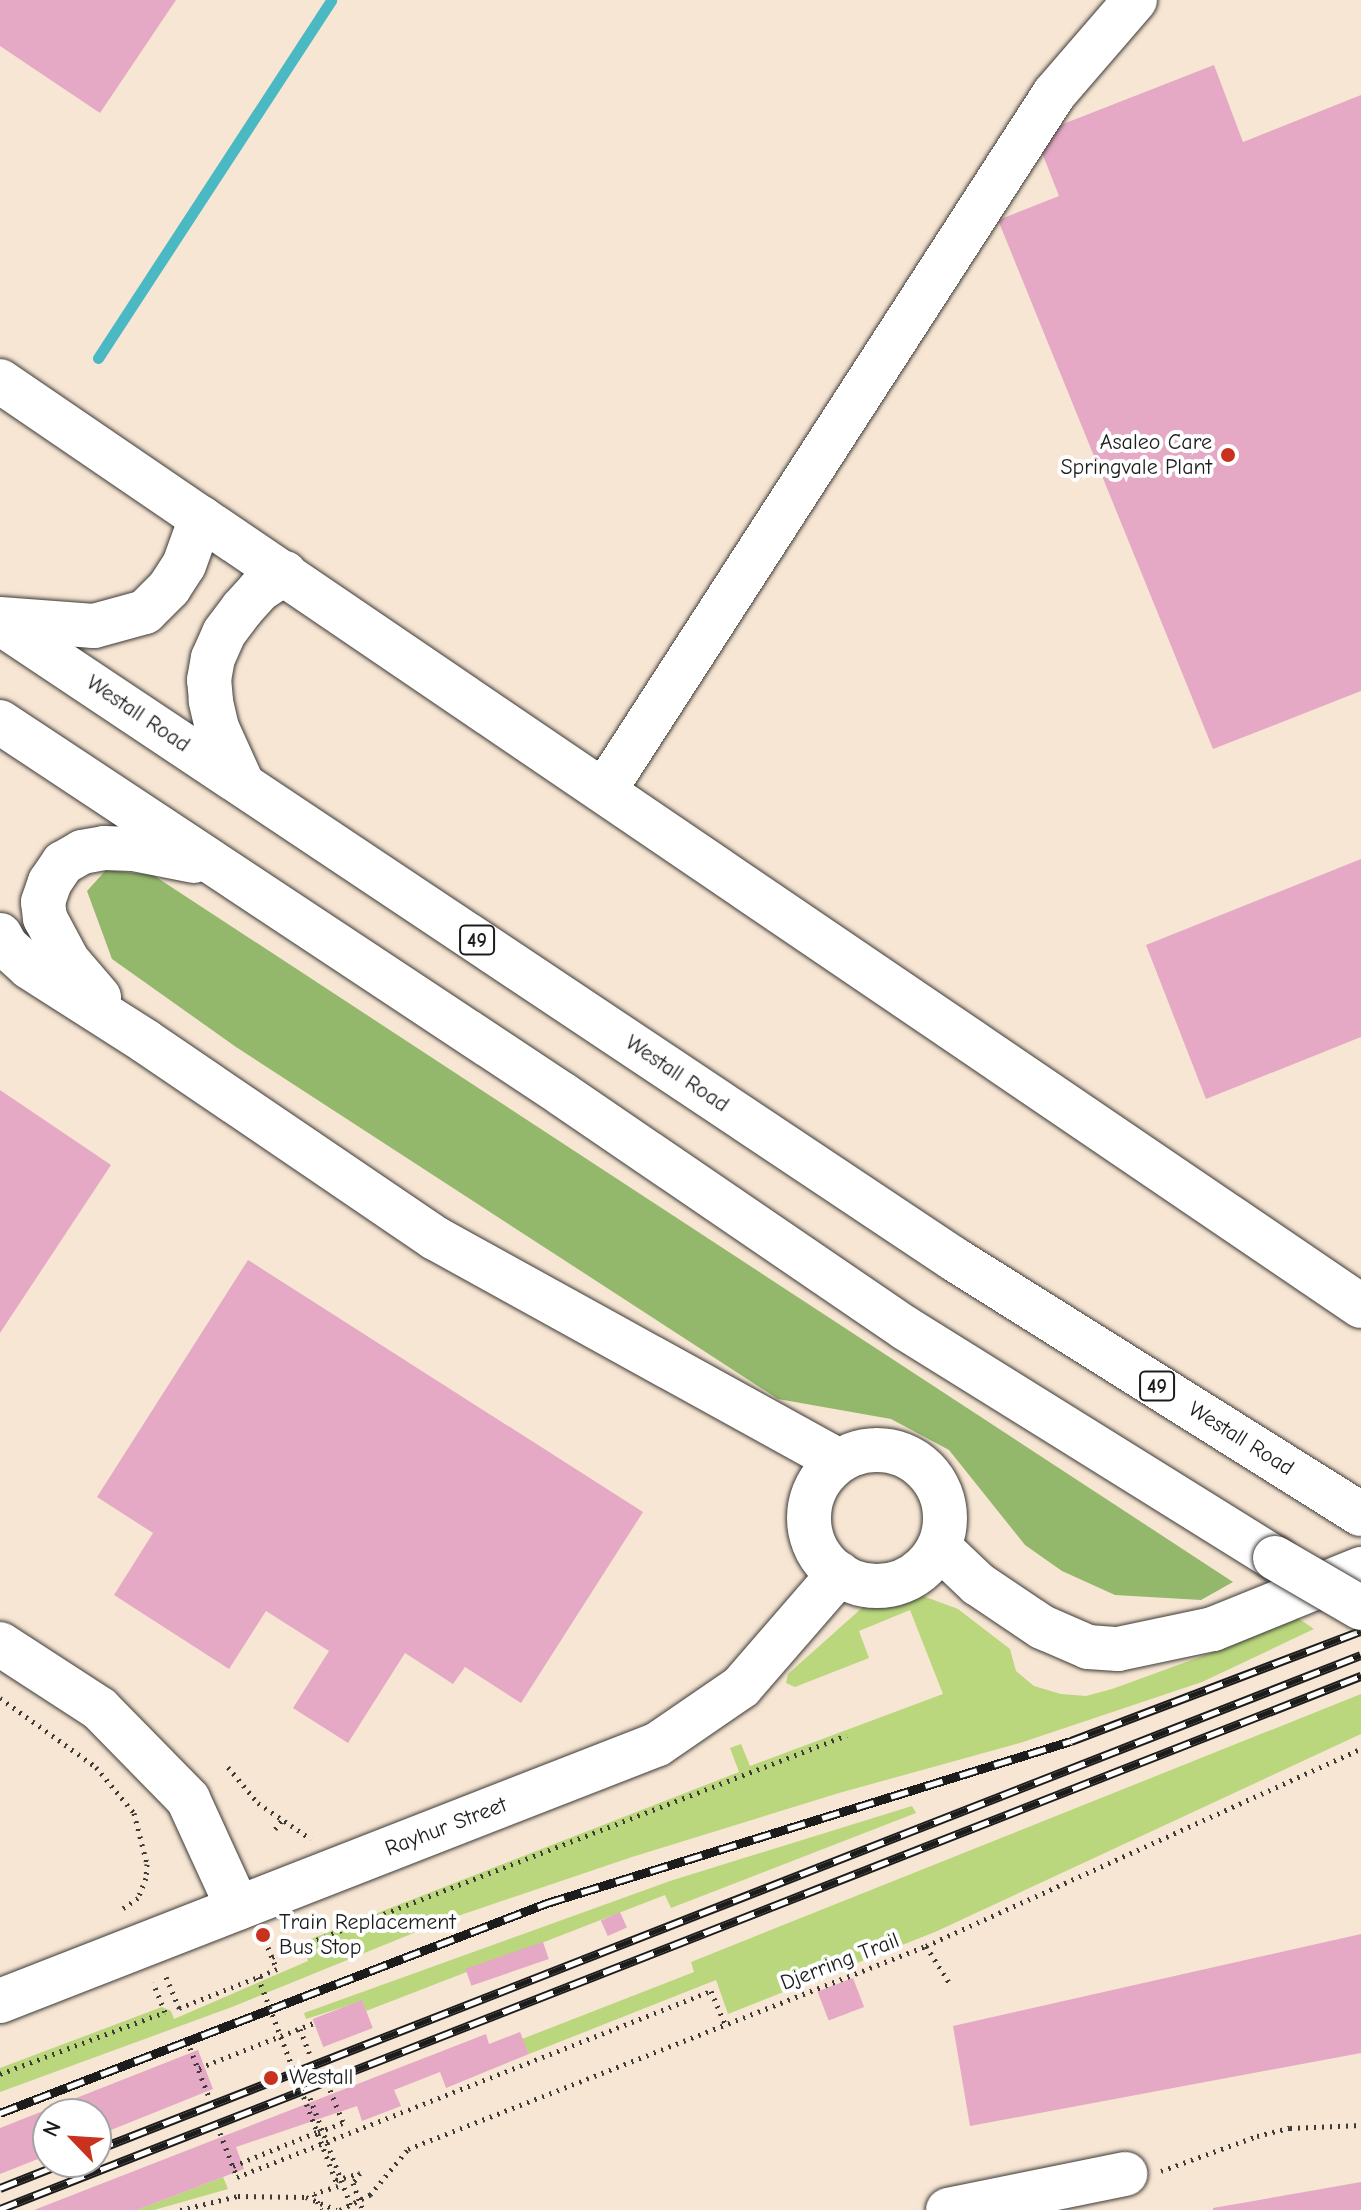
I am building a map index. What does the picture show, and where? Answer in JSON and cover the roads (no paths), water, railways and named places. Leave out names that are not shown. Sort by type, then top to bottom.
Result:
[{"type":"main road","points":[[604,791],[1054,94],[1135,0]]},
{"type":"main road","points":[[0,381],[1361,1306]]},
{"type":"main road","points":[[0,621],[94,626],[120,622],[145,612],[169,588],[184,565],[201,518]]},
{"type":"main road","points":[[242,783],[217,728],[209,680],[213,658],[242,609],[259,590],[285,573]]},
{"type":"main road","name":"Westall Road","points":[[0,621],[954,1259],[1361,1514]]},
{"type":"main road","points":[[0,722],[562,1094],[905,1328],[1361,1608]]},
{"type":"main road","points":[[145,1041],[86,984],[68,961],[45,918],[43,902],[50,882],[63,863],[82,852],[104,848],[133,849],[215,866]]},
{"type":"main road","points":[[0,935],[6,946],[29,967],[145,1041],[435,1238],[839,1461]]},
{"type":"main road","points":[[881,1449],[902,1454],[921,1465],[935,1482],[944,1502],[945,1524],[939,1547],[914,1575],[896,1583],[876,1586],[839,1574],[823,1559],[813,1540],[809,1518],[812,1496],[823,1476],[839,1461],[859,1452],[881,1449]]},
{"type":"main road","points":[[939,1547],[978,1584],[1042,1627],[1088,1647],[1118,1649],[1166,1642],[1213,1629],[1361,1569]]},
{"type":"main road","name":"Rayhur Street","points":[[0,2001],[658,1744],[741,1687],[839,1574]]},
{"type":"main road","points":[[0,1644],[100,1709],[188,1799],[238,1908]]},
{"type":"main road","points":[[948,2210],[1137,2175]]},
{"type":"waterway","points":[[98,358],[331,0]]},
{"type":"railway","points":[[0,2113],[547,1903],[1071,1741],[1361,1631]]},
{"type":"railway","points":[[112,2144],[1361,1655]]},
{"type":"railway","points":[[0,2209],[1361,1676]]},
{"type":"railway","points":[[0,2188],[32,2175]]},
{"type":"place","name":"Asaleo Care Springvale Plant","points":[[1228,455]]},
{"type":"place","name":"Train Replacement Bus Stop","points":[[263,1935]]},
{"type":"place","name":"Westall","points":[[271,2078]]}]
